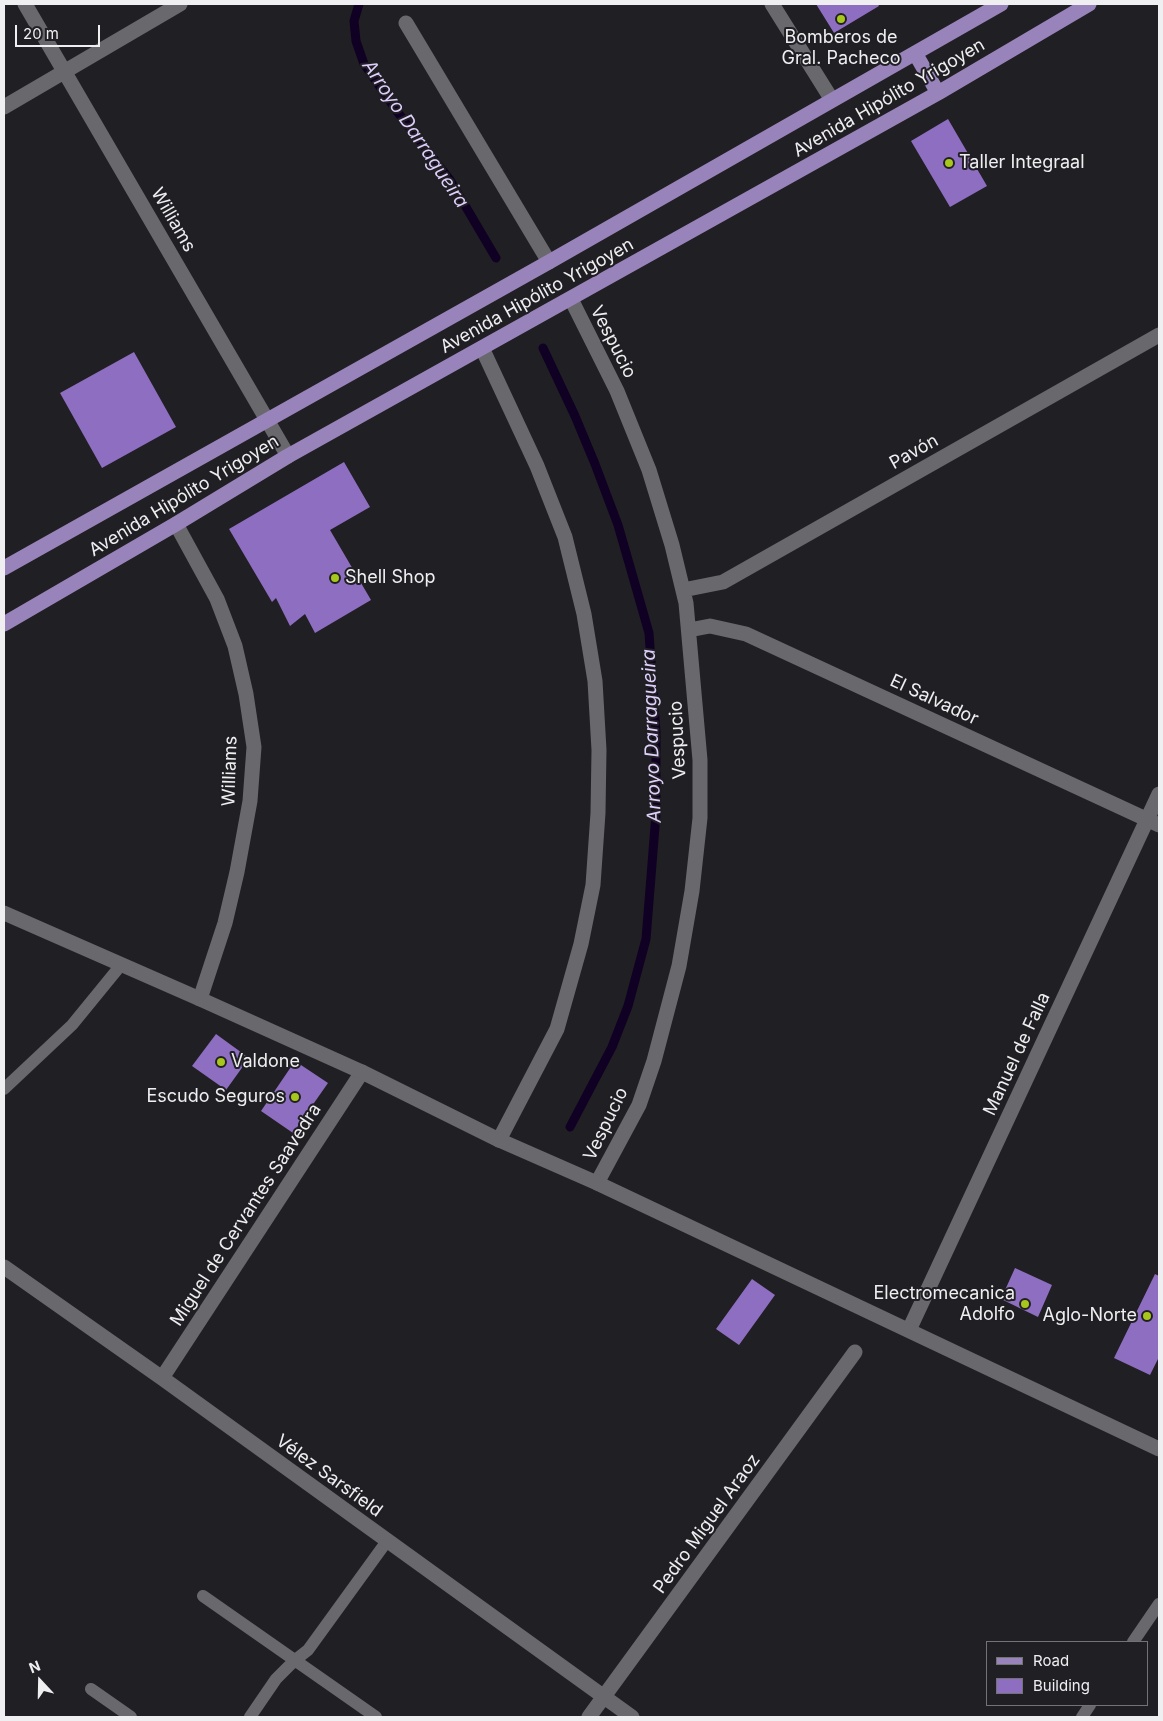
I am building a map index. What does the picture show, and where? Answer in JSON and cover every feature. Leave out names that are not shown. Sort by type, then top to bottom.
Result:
[{"type":"main road","name":"Avenida Hipólito Yrigoyen","points":[[4,568],[268,421],[1001,4]]},
{"type":"main road","name":"Avenida Hipólito Yrigoyen","points":[[4,624],[176,524],[288,456],[938,93],[1089,4]]},
{"type":"main road","points":[[915,53],[938,93]]},
{"type":"street","name":"Williams","points":[[25,4],[288,456]]},
{"type":"street","points":[[4,107],[180,4]]},
{"type":"street","points":[[772,4],[832,100]]},
{"type":"street","points":[[406,23],[549,262]]},
{"type":"street","name":"Vespucio","points":[[571,299],[617,391],[648,470],[672,545],[683,590],[689,630],[700,760],[700,818],[692,891],[679,966],[654,1061],[638,1105],[597,1183]]},
{"type":"street","name":"Pavón","points":[[683,590],[723,582],[1159,335]]},
{"type":"street","points":[[482,348],[538,466],[565,537],[584,614],[595,681],[599,750],[598,813],[593,885],[581,944],[557,1029],[499,1140]]},
{"type":"street","name":"Williams","points":[[176,524],[217,599],[235,646],[246,694],[254,747],[250,801],[237,872],[225,923],[200,999]]},
{"type":"street","name":"El Salvador","points":[[689,630],[710,626],[746,634],[1153,822]]},
{"type":"street","name":"Manuel de Falla","points":[[908,1330],[1153,822],[1159,794]]},
{"type":"street","points":[[4,913],[362,1072],[499,1140],[597,1183],[1159,1449]]},
{"type":"street","name":"Miguel de Cervantes Saavedra","points":[[162,1378],[362,1072]]},
{"type":"street","name":"Vélez Sarsfield","points":[[4,1267],[162,1378],[386,1542],[632,1717]]},
{"type":"street","name":"Pedro Miguel Araoz","points":[[589,1717],[855,1352]]},
{"type":"lane","points":[[4,1089],[72,1026],[121,965]]},
{"type":"lane","points":[[250,1717],[276,1679],[308,1650],[386,1542]]},
{"type":"lane","points":[[203,1596],[376,1717]]},
{"type":"lane","points":[[1134,1641],[1159,1604]]},
{"type":"lane","points":[[91,1689],[131,1717]]},
{"type":"lane","points":[[1082,1717],[1089,1706]]},
{"type":"building","name":"Bomberos de Gral. Pacheco","points":[[816,4],[878,4],[879,6],[834,33]]},
{"type":"building","name":"Taller Integraal","points":[[948,119],[987,186],[950,207],[911,141]]},
{"type":"building","points":[[134,352],[176,427],[102,468],[60,393]]},
{"type":"building","points":[[344,462],[370,507],[330,530],[371,600],[315,633],[305,614],[290,626],[276,598],[272,602],[229,529]]},
{"type":"building","name":"Valdone","points":[[216,1034],[249,1058],[226,1090],[192,1066]]},
{"type":"building","name":"Escudo Seguros","points":[[295,1061],[328,1083],[293,1133],[261,1111]]},
{"type":"building","points":[[1015,1268],[1052,1285],[1038,1317],[1001,1299]]},
{"type":"building","name":"Aglo-Norte","points":[[1155,1274],[1159,1276],[1159,1357],[1150,1375],[1114,1358]]},
{"type":"building","points":[[752,1279],[775,1295],[739,1345],[716,1329]]},
{"type":"waterway","name":"Arroyo Darragueira","points":[[359,4],[354,21],[356,41],[364,64],[396,110],[450,180],[496,258]]},
{"type":"waterway","name":"Arroyo Darragueira","points":[[543,348],[575,416],[618,525],[649,633],[656,732],[656,814],[646,939],[628,1006],[612,1047],[570,1127]]},
{"type":"place","name":"Bomberos de Gral. Pacheco","points":[[841,19]]},
{"type":"place","name":"Taller Integraal","points":[[949,163]]},
{"type":"place","name":"Shell Shop","points":[[335,578]]},
{"type":"place","name":"Valdone","points":[[221,1062]]},
{"type":"place","name":"Escudo Seguros","points":[[295,1097]]},
{"type":"place","name":"Electromecanica Adolfo","points":[[1025,1304]]},
{"type":"place","name":"Aglo-Norte","points":[[1147,1316]]}]
